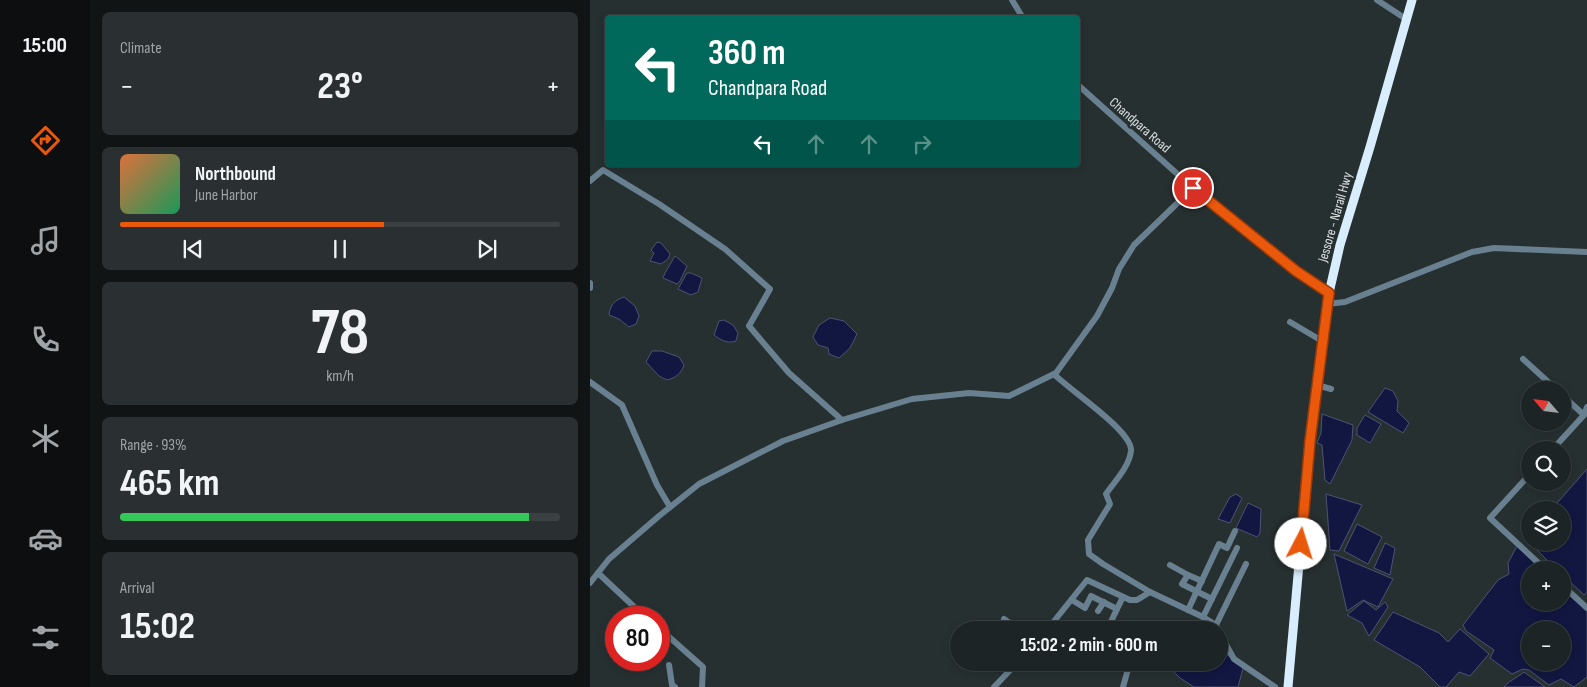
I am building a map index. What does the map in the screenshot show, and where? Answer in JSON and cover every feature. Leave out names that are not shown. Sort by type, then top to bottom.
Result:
[{"type":"highway","name":"Jessore - Narail Hwy","points":[[1288,687],[1310,441],[1327,304],[1340,245],[1412,0]]},
{"type":"street","points":[[1012,0],[1021,15]]},
{"type":"street","points":[[1378,0],[1406,19]]},
{"type":"street","name":"Chandpara Road","points":[[1080,87],[1193,188],[1296,271],[1329,293]]},
{"type":"street","points":[[590,181],[603,170],[659,204],[725,249],[770,289],[749,326],[789,373],[842,420]]},
{"type":"street","points":[[590,583],[609,559],[699,484],[775,446],[842,420],[912,399],[969,393],[1009,396],[1054,374],[1097,316],[1112,288],[1119,269],[1134,245],[1193,188]]},
{"type":"street","points":[[1327,304],[1345,302],[1472,252],[1494,248],[1587,252]]},
{"type":"street","points":[[590,283],[590,288]]},
{"type":"street","points":[[1290,322],[1322,342]]},
{"type":"street","points":[[1523,359],[1547,381]]},
{"type":"street","points":[[1054,374],[1104,416],[1128,440],[1132,450],[1128,464],[1106,494],[1110,504],[1088,540],[1088,554],[1150,592],[1208,621]]},
{"type":"street","points":[[590,382],[622,405],[657,485],[670,508]]},
{"type":"street","points":[[1317,385],[1331,390]]},
{"type":"street","points":[[1571,403],[1584,415]]},
{"type":"street","points":[[1560,441],[1584,415],[1587,407]]},
{"type":"street","points":[[1521,484],[1490,518],[1536,561]]},
{"type":"street","points":[[1188,610],[1219,544],[1227,548],[1235,531]]},
{"type":"street","points":[[1203,617],[1237,548]]},
{"type":"street","points":[[1221,621],[1246,564]]},
{"type":"street","points":[[1170,565],[1202,581]]},
{"type":"street","points":[[598,573],[633,606]]},
{"type":"street","points":[[1188,575],[1182,584],[1212,599]]},
{"type":"street","points":[[1054,621],[1087,580],[1130,600],[1137,600],[1150,592]]},
{"type":"street","points":[[1571,593],[1587,608]]},
{"type":"street","points":[[1072,600],[1085,608],[1091,596],[1117,609]]},
{"type":"street","points":[[1111,621],[1122,598]]},
{"type":"street","points":[[1098,611],[1104,602]]},
{"type":"street","points":[[670,638],[703,667],[702,687]]},
{"type":"street","points":[[1228,648],[1234,659],[1275,687]]},
{"type":"street","points":[[670,671],[674,687]]},
{"type":"street","points":[[994,687],[1009,671]]},
{"type":"street","points":[[1124,687],[1128,671]]},
{"type":"shaded area","points":[[657,242],[661,243],[670,254],[668,259],[661,264],[650,261],[654,253],[651,250]]},
{"type":"shaded area","points":[[675,256],[687,266],[677,284],[663,278]]},
{"type":"shaded area","points":[[687,273],[702,278],[698,292],[691,295],[678,289]]},
{"type":"shaded area","points":[[624,297],[635,306],[639,316],[636,324],[629,327],[619,319],[609,315],[610,308],[614,303]]},
{"type":"shaded area","points":[[830,318],[844,321],[857,334],[850,348],[839,358],[829,354],[828,348],[818,345],[813,337],[819,325]]},
{"type":"shaded area","points":[[724,320],[733,325],[738,333],[736,341],[727,342],[714,335],[719,321]]},
{"type":"shaded area","points":[[652,351],[662,351],[679,357],[684,365],[681,371],[675,377],[667,380],[659,376],[646,362]]},
{"type":"shaded area","points":[[1385,388],[1393,391],[1398,401],[1397,411],[1409,423],[1403,433],[1368,412]]},
{"type":"shaded area","points":[[1322,414],[1353,425],[1352,440],[1330,484],[1325,480],[1322,445],[1317,443],[1321,433]]},
{"type":"shaded area","points":[[1365,415],[1381,424],[1370,443],[1357,435],[1357,428]]},
{"type":"shaded area","points":[[1587,469],[1587,592],[1584,595],[1571,583],[1571,561],[1548,561],[1538,551],[1571,551],[1571,501],[1559,501],[1568,491],[1571,491],[1571,487]]},
{"type":"shaded area","points":[[1236,494],[1242,498],[1230,523],[1218,519],[1230,497]]},
{"type":"shaded area","points":[[1326,494],[1362,505],[1339,551],[1330,550]]},
{"type":"shaded area","points":[[1248,503],[1261,509],[1260,533],[1257,537],[1236,528]]},
{"type":"shaded area","points":[[1357,524],[1382,537],[1368,564],[1344,551]]},
{"type":"shaded area","points":[[1385,543],[1395,548],[1390,575],[1374,568]]},
{"type":"shaded area","points":[[1517,546],[1521,551],[1537,561],[1521,561],[1521,611],[1571,611],[1571,591],[1587,606],[1587,677],[1574,687],[1561,679],[1549,685],[1530,671],[1571,671],[1571,621],[1521,621],[1521,670],[1512,674],[1490,658],[1494,650],[1466,631],[1463,625],[1498,580],[1509,574],[1508,563]]},
{"type":"shaded area","points":[[1334,554],[1393,579],[1378,607],[1363,600],[1347,611]]},
{"type":"shaded area","points":[[1364,601],[1376,610],[1385,602],[1388,607],[1369,636],[1362,623],[1347,615]]},
{"type":"shaded area","points":[[1393,612],[1439,633],[1448,642],[1460,629],[1489,654],[1470,676],[1459,672],[1446,687],[1440,687],[1420,667],[1374,640]]},
{"type":"shaded area","points":[[1228,656],[1243,668],[1238,687],[1194,687],[1173,671],[1228,671]]},
{"type":"shaded area","points":[[1524,672],[1545,687],[1504,687]]},
{"type":"route","points":[[1193,188],[1318,288],[1329,293],[1310,441],[1301,544]]}]
